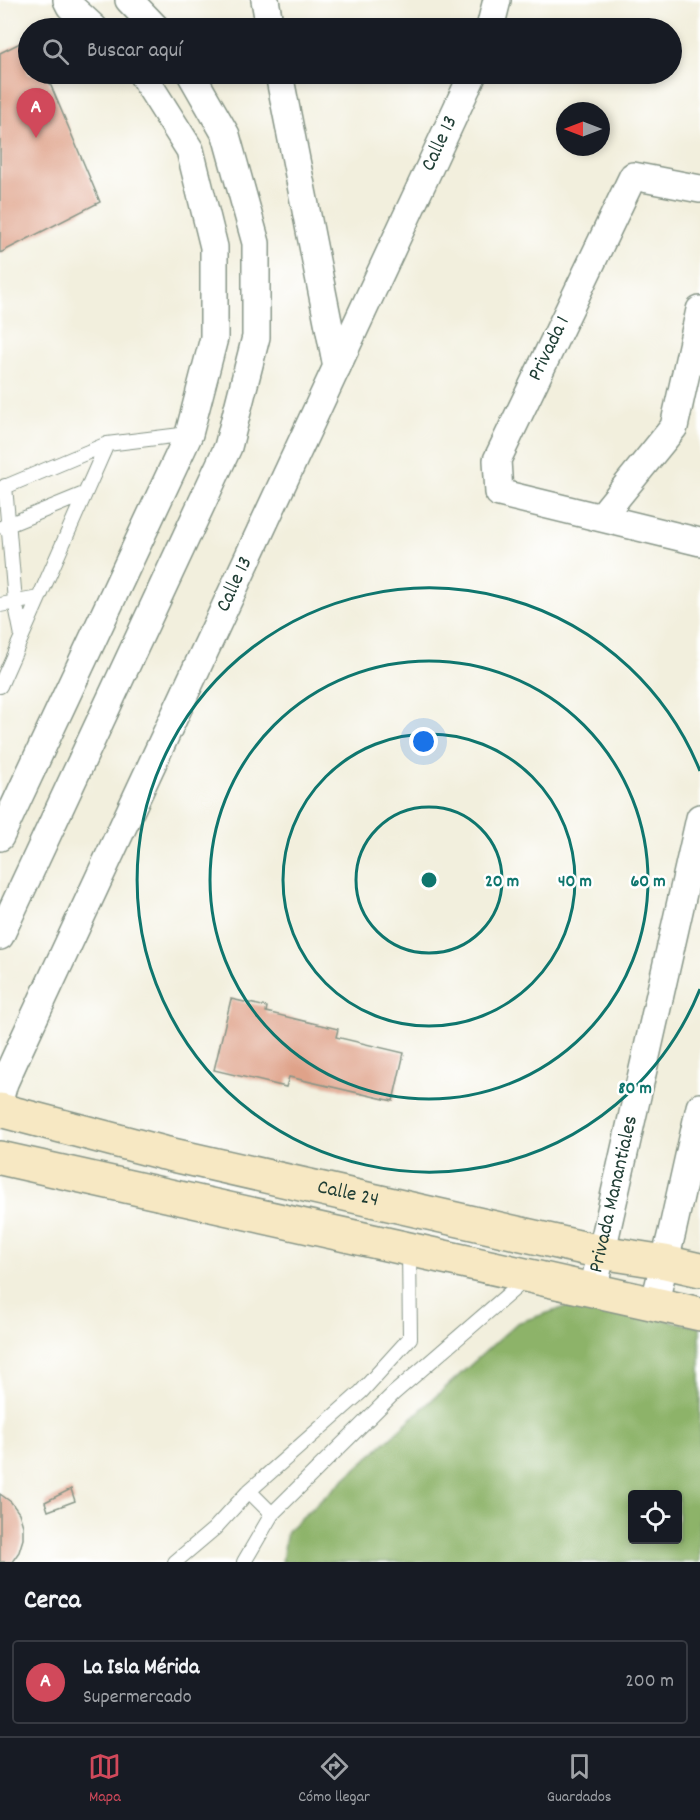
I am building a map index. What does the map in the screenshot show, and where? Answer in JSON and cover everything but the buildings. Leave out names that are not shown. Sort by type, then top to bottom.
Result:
[{"type":"main road","name":"Calle 24","points":[[0,1110],[164,1154],[602,1252],[700,1270]]},
{"type":"main road","points":[[155,1193],[164,1154]]},
{"type":"main road","name":"Calle 24","points":[[0,1158],[700,1314]]},
{"type":"street","points":[[67,0],[83,18]]},
{"type":"street","points":[[129,0],[146,18]]},
{"type":"street","points":[[265,0],[268,18]]},
{"type":"street","points":[[492,18],[497,0]]},
{"type":"street","points":[[0,837],[189,434],[214,338],[214,248],[190,150],[148,84]]},
{"type":"street","points":[[0,936],[228,447],[256,337],[256,243],[226,135],[197,84]]},
{"type":"street","points":[[281,84],[337,367]]},
{"type":"street","name":"Calle 13","points":[[0,1097],[10,1046],[337,367],[468,84]]},
{"type":"street","name":"Privada 1","points":[[700,189],[633,176],[497,460],[499,493],[700,542]]},
{"type":"street","points":[[601,517],[674,427],[700,310]]},
{"type":"street","name":"Privada Manantiales","points":[[593,1290],[692,889],[700,818]]},
{"type":"street","points":[[654,1305],[700,1107]]},
{"type":"lane","points":[[22,636],[4,526],[3,487],[107,444],[189,434]]},
{"type":"lane","points":[[0,686],[107,444]]},
{"type":"lane","points":[[4,526],[84,494]]},
{"type":"lane","points":[[0,605],[39,598]]},
{"type":"lane","points":[[177,1562],[214,1529],[249,1491],[361,1392],[410,1338],[409,1249]]},
{"type":"lane","points":[[244,1562],[272,1514],[393,1394],[529,1276]]},
{"type":"lane","points":[[249,1491],[272,1514]]},
{"type":"green space","points":[[581,1302],[700,1327],[700,1562],[282,1562],[287,1531],[517,1323]]},
{"type":"place","name":"La Isla Mérida","points":[[36,138]]}]
